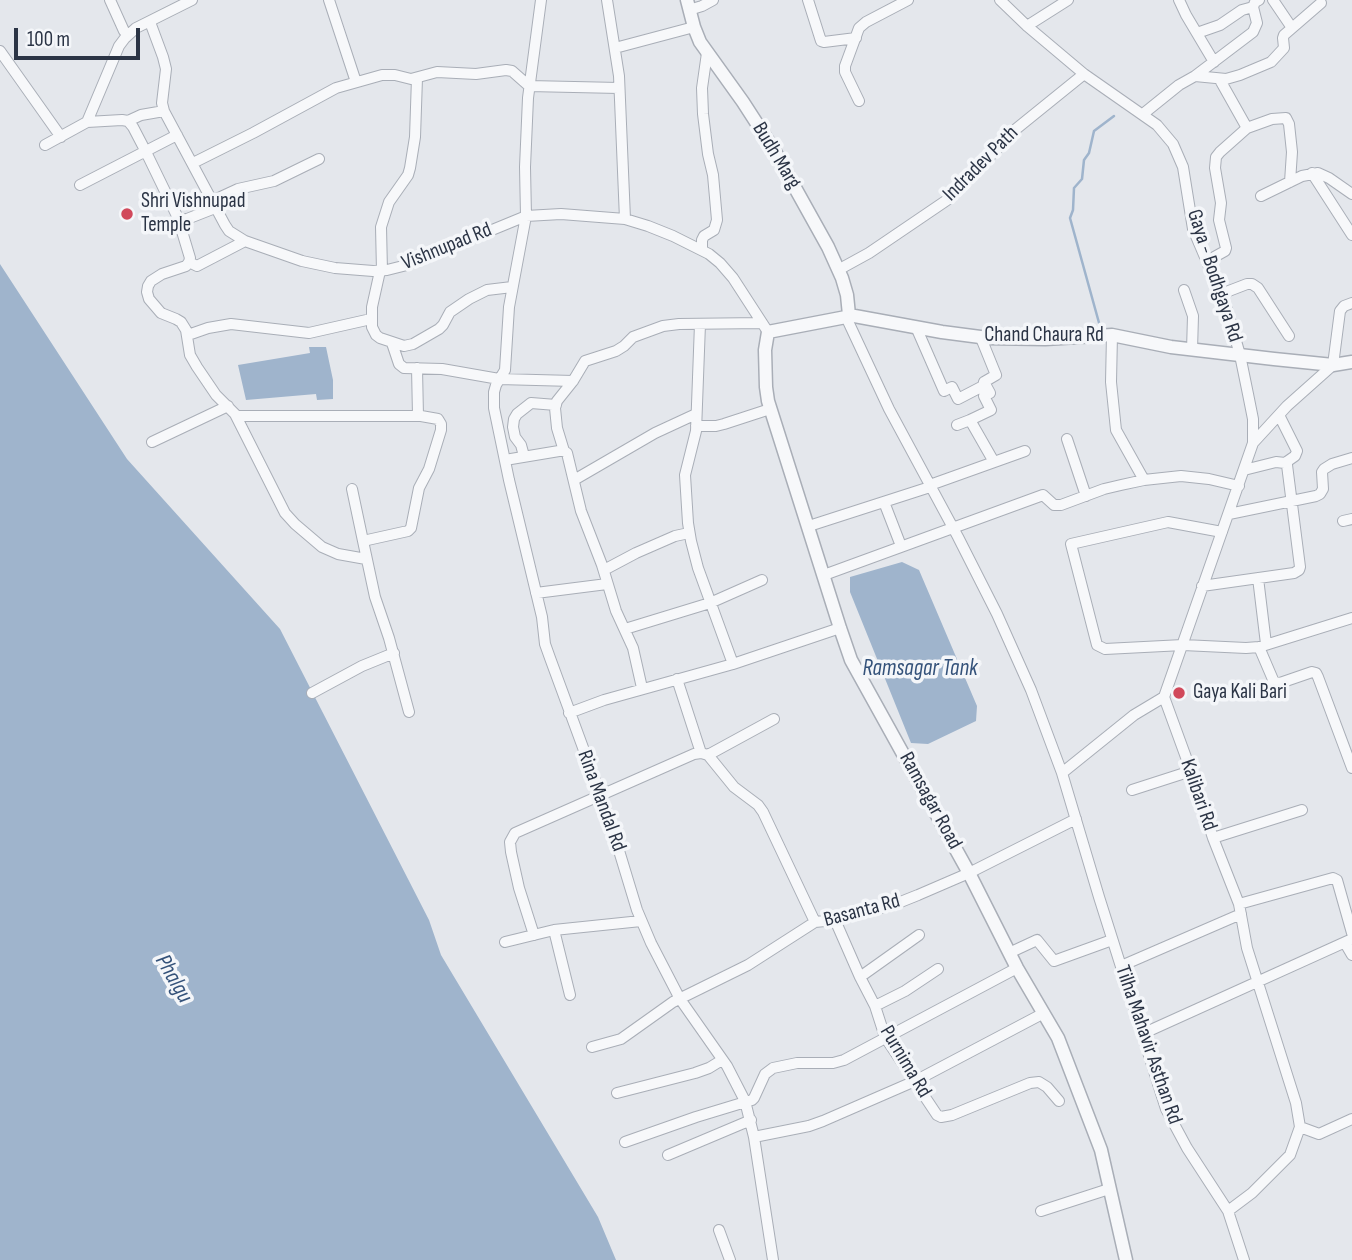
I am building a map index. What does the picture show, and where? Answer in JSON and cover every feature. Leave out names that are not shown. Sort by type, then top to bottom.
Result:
[{"type":"street","points":[[110,0],[124,31]]},
{"type":"street","points":[[328,0],[356,82]]},
{"type":"street","name":"Rina Mandal Rd","points":[[541,0],[529,86],[525,167],[526,216],[507,322],[505,370],[494,392],[505,460],[542,617],[545,643],[610,821],[641,921],[680,999],[722,1060],[745,1101],[751,1119],[774,1260]]},
{"type":"street","points":[[607,0],[620,88],[625,219]]},
{"type":"street","points":[[688,5],[702,6],[713,0]]},
{"type":"street","points":[[808,0],[821,41],[856,38]]},
{"type":"street","points":[[882,0],[888,10]]},
{"type":"street","points":[[859,101],[845,72],[861,25],[908,0]]},
{"type":"street","name":"Gaya - Bodhgaya Rd","points":[[1000,0],[1084,74],[1161,129],[1177,152],[1186,181],[1194,229],[1221,294],[1240,355],[1334,365],[1352,362]]},
{"type":"street","points":[[1027,26],[1068,0]]},
{"type":"street","points":[[1179,0],[1214,62]]},
{"type":"street","points":[[1273,0],[1292,27]]},
{"type":"street","points":[[87,122],[119,46],[131,32],[186,1]]},
{"type":"street","points":[[1143,114],[1253,32],[1257,23],[1255,2],[1220,25],[1197,33]]},
{"type":"street","points":[[1195,76],[1220,80],[1270,62],[1284,48],[1283,38],[1292,27],[1321,3]]},
{"type":"street","name":"Budh Marg","points":[[688,5],[700,42],[774,150],[828,247],[847,295],[848,316]]},
{"type":"street","points":[[45,145],[87,122],[128,121],[141,115],[164,111],[162,103],[166,69],[150,22]]},
{"type":"street","points":[[615,48],[694,27]]},
{"type":"street","points":[[0,51],[61,136]]},
{"type":"street","points":[[702,250],[704,236],[717,225],[713,175],[703,114],[702,88],[707,53]]},
{"type":"street","points":[[192,163],[327,92],[389,75],[417,78],[437,72],[476,74],[506,70],[512,71],[529,86],[620,88]]},
{"type":"street","name":"Indradev Path","points":[[838,270],[869,253],[942,204],[1016,128],[1084,74]]},
{"type":"street","points":[[417,78],[415,137],[410,168],[389,202],[381,227],[381,271],[371,318],[376,335],[392,343],[413,345],[439,329],[450,312],[469,299],[487,290],[512,287]]},
{"type":"street","points":[[1220,80],[1247,128]]},
{"type":"street","name":"Vishnupad Rd","points":[[164,111],[229,232],[245,241],[324,266],[381,271],[434,255],[526,216],[625,219],[662,231],[702,250],[720,263],[765,328]]},
{"type":"street","points":[[1207,261],[1226,248],[1219,220],[1221,203],[1215,169],[1216,157],[1247,128],[1272,119],[1286,118],[1292,146],[1290,182]]},
{"type":"street","points":[[128,121],[178,218],[190,258],[186,266],[156,277],[148,286],[149,299],[161,313],[181,322],[188,335],[190,355],[216,395],[236,416],[280,505],[295,524],[328,550],[366,559]]},
{"type":"street","points":[[80,185],[177,135]]},
{"type":"street","points":[[178,218],[187,219],[238,189],[274,181],[319,159]]},
{"type":"street","points":[[1312,173],[1352,234]]},
{"type":"street","points":[[1261,196],[1312,173],[1323,174],[1352,194]]},
{"type":"street","points":[[189,262],[197,266],[245,241]]},
{"type":"street","points":[[1221,294],[1252,284],[1258,288],[1289,336]]},
{"type":"street","points":[[1184,290],[1193,316],[1192,350]]},
{"type":"street","points":[[1253,443],[1279,415],[1334,365],[1340,311],[1343,306],[1352,303]]},
{"type":"street","points":[[642,688],[636,655],[616,611],[604,570],[581,511],[569,456],[564,451],[557,428],[557,401],[585,361],[621,349],[633,338],[670,325],[765,328],[848,316]]},
{"type":"street","name":"Chand Chaura Rd","points":[[848,316],[981,338],[1045,339],[1112,335],[1192,350],[1240,355]]},
{"type":"street","name":"Tilha Mahavir Asthan Rd","points":[[848,316],[890,409],[953,527],[1031,690],[1062,773],[1163,1099],[1174,1125],[1197,1165],[1228,1211],[1244,1260]]},
{"type":"street","points":[[188,335],[208,328],[240,324],[309,334],[371,318]]},
{"type":"street","points":[[700,324],[695,439],[685,475],[690,533],[695,559],[733,663]]},
{"type":"street","points":[[916,327],[944,391],[952,387],[958,399],[983,386],[984,382],[996,375],[981,338]]},
{"type":"street","name":"Ramsagar Road","points":[[765,328],[766,378],[771,409],[851,660],[969,873],[1017,968],[1058,1038],[1094,1130],[1126,1260]]},
{"type":"street","points":[[1112,335],[1111,382],[1116,430],[1144,480]]},
{"type":"street","points":[[392,343],[404,368],[442,369],[499,379],[573,381]]},
{"type":"street","points":[[1062,773],[1134,715],[1164,697],[1253,443],[1253,419],[1240,355]]},
{"type":"street","points":[[417,368],[418,416]]},
{"type":"street","points":[[957,425],[995,407],[984,396],[990,393],[984,382]]},
{"type":"street","points":[[524,456],[515,437],[513,419],[531,403],[556,405]]},
{"type":"street","points":[[152,442],[228,406]]},
{"type":"street","points":[[696,426],[716,426],[771,409]]},
{"type":"street","points":[[574,480],[655,433],[696,414]]},
{"type":"street","points":[[1244,470],[1276,462],[1284,463],[1295,456],[1297,451],[1279,415]]},
{"type":"street","points":[[236,416],[418,416],[438,419],[441,430],[429,469],[419,488],[413,524],[408,531],[363,541]]},
{"type":"street","points":[[970,420],[994,462]]},
{"type":"street","points":[[1067,439],[1086,496]]},
{"type":"street","points":[[505,460],[564,451]]},
{"type":"street","points":[[809,526],[1025,451]]},
{"type":"street","points":[[1229,514],[1320,494],[1323,489],[1324,469],[1352,458]]},
{"type":"street","points":[[1202,586],[1294,573],[1299,570],[1289,471],[1284,463]]},
{"type":"street","points":[[824,575],[1043,495],[1054,505],[1058,505],[1113,487],[1174,477],[1195,477],[1238,486]]},
{"type":"street","points":[[352,489],[375,597],[394,653],[409,712]]},
{"type":"street","points":[[884,502],[901,546]]},
{"type":"street","points":[[1222,532],[1168,522],[1071,544],[1097,645],[1105,649],[1183,645],[1246,648],[1352,618]]},
{"type":"street","points":[[604,570],[666,540],[690,533]]},
{"type":"street","points":[[1258,578],[1263,645],[1274,682],[1315,673],[1352,768]]},
{"type":"street","points":[[625,629],[710,603],[762,580]]},
{"type":"street","points":[[536,593],[607,584]]},
{"type":"street","points":[[569,713],[840,628]]},
{"type":"street","points":[[312,692],[394,653]]},
{"type":"street","points":[[677,679],[704,754],[734,787],[763,812],[815,922]]},
{"type":"street","name":"Kalibari Rd","points":[[1164,697],[1240,909],[1247,947],[1296,1103],[1300,1127]]},
{"type":"street","points":[[534,935],[511,852],[510,842],[515,833],[694,754],[704,754],[774,719]]},
{"type":"street","points":[[1132,790],[1191,771]]},
{"type":"street","points":[[1213,838],[1302,810]]},
{"type":"street","name":"Basanta Rd","points":[[592,1047],[621,1039],[680,999],[748,965],[815,922],[835,920],[893,905],[969,873],[1076,819]]},
{"type":"street","points":[[1121,966],[1240,909],[1334,878],[1337,880],[1352,933]]},
{"type":"street","name":"Purnima Rd","points":[[835,920],[875,1006],[885,1037],[937,1115],[952,1115],[1030,1083],[1039,1082],[1059,1101]]},
{"type":"street","points":[[505,942],[554,930],[641,921]]},
{"type":"street","points":[[554,930],[570,995]]},
{"type":"street","points":[[860,977],[919,935]]},
{"type":"street","points":[[1009,953],[1037,940],[1054,961],[1112,940]]},
{"type":"street","points":[[1142,1034],[1349,941],[1352,955]]},
{"type":"street","points":[[625,1142],[754,1098],[765,1074],[773,1068],[797,1063],[839,1062],[1017,968]]},
{"type":"street","points":[[875,1006],[905,991],[938,969]]},
{"type":"street","points":[[754,1138],[809,1126],[915,1081],[1044,1013]]},
{"type":"street","points":[[617,1093],[695,1073],[722,1060]]},
{"type":"street","points":[[668,1155],[751,1119]]},
{"type":"street","points":[[1228,1211],[1252,1193],[1290,1155],[1300,1127],[1319,1134],[1352,1119]]},
{"type":"street","points":[[1041,1211],[1110,1189]]},
{"type":"street","points":[[719,1230],[730,1260]]},
{"type":"water","name":"Phalgu","points":[[0,264],[127,459],[280,629],[429,920],[441,955],[598,1217],[616,1260],[0,1260]]},
{"type":"water","points":[[309,347],[326,347],[333,380],[333,399],[317,400],[316,394],[246,400],[238,365],[310,353]]},
{"type":"water","name":"Ramsagar Tank","points":[[902,562],[919,570],[977,706],[976,721],[928,744],[911,743],[850,592],[850,577]]},
{"type":"waterway","points":[[1101,330],[1070,218],[1074,188],[1082,179],[1084,160],[1089,153],[1094,131],[1114,116]]},
{"type":"place","name":"Shri Vishnupad Temple","points":[[127,214]]},
{"type":"place","name":"Gaya Kali Bari","points":[[1179,693]]}]
